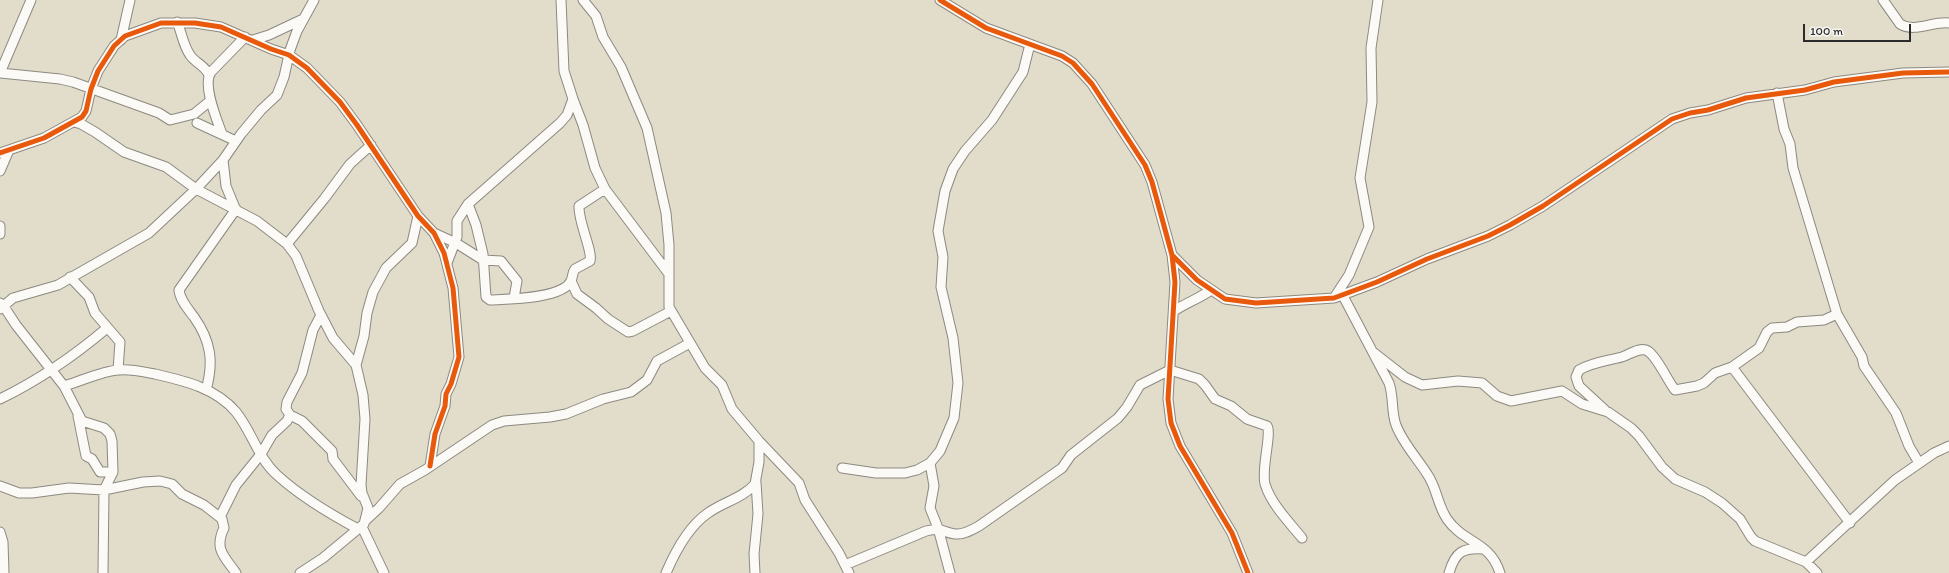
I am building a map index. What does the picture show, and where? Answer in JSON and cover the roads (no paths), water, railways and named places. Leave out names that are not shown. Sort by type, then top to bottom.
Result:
[{"type":"street","points":[[31,0],[0,73],[60,78],[159,113],[170,120],[194,114],[210,101]]},
{"type":"street","points":[[121,40],[130,0]]},
{"type":"street","points":[[103,573],[104,490],[113,472],[112,441],[108,430],[101,426],[82,422],[64,386],[1,306],[13,298],[58,285],[149,232],[196,189],[223,160],[261,110],[277,95],[287,67],[289,55],[303,19],[314,0]]},
{"type":"street","points":[[561,0],[564,71],[595,168],[605,188],[669,274]]},
{"type":"street","points":[[583,0],[596,16],[603,37],[621,67],[647,128],[663,193],[669,246],[668,302],[671,311],[685,331],[690,343],[705,368],[722,385],[735,414],[799,483],[805,500],[847,569],[917,534],[938,528],[956,534],[972,530],[979,526],[1058,471],[1071,455],[1118,418],[1127,407],[1140,385],[1170,370],[1199,379],[1215,399],[1231,406],[1247,419],[1267,426],[1270,435],[1265,455],[1266,485],[1276,505],[1302,538]]},
{"type":"street","points":[[940,0],[986,28],[1062,56],[1073,64],[1096,90],[1133,145],[1147,171],[1152,182],[1172,255],[1175,282],[1168,399],[1171,423],[1175,437],[1232,533],[1248,573]]},
{"type":"street","points":[[1338,296],[1349,275],[1369,227],[1360,178],[1372,102],[1371,48],[1378,0]]},
{"type":"street","points":[[1883,0],[1900,24],[1904,27],[1908,28],[1934,23],[1949,23]]},
{"type":"street","points":[[222,134],[210,101],[207,80],[209,75],[249,38],[269,36],[303,19]]},
{"type":"street","points":[[177,22],[188,53],[196,62],[206,67],[209,75]]},
{"type":"street","points":[[0,171],[4,151],[44,138],[74,122],[86,111],[91,88],[104,60],[114,46],[121,40],[139,30],[161,23],[177,22],[208,24],[221,27],[249,38],[271,49],[289,55],[307,68],[340,102],[371,145],[418,216],[434,233],[447,263],[453,288],[459,357],[451,384],[446,394],[445,406],[434,434],[430,466]]},
{"type":"street","points":[[842,468],[876,473],[897,473],[917,470],[930,463],[940,451],[954,418],[957,397],[953,338],[942,294],[941,283],[943,257],[938,231],[944,191],[953,169],[965,151],[992,120],[1023,72],[1030,44]]},
{"type":"street","points":[[1172,255],[1198,280],[1225,299],[1256,303],[1338,296],[1377,282],[1428,259],[1488,236],[1510,225],[1543,206],[1672,119],[1746,98],[1805,90],[1857,78],[1902,73],[1949,72]]},
{"type":"street","points":[[1777,93],[1784,129],[1790,144],[1793,168],[1837,314],[1862,357],[1864,366],[1896,413],[1909,446],[1919,463]]},
{"type":"street","points":[[447,263],[456,243],[457,221],[468,204],[550,132],[567,115],[573,99]]},
{"type":"street","points":[[567,115],[578,113]]},
{"type":"street","points":[[74,122],[81,124],[95,132],[124,152],[166,167],[196,189],[262,224],[287,244],[298,261],[321,315],[333,338],[356,365],[363,395],[365,419],[361,486],[368,508],[362,525]]},
{"type":"street","points":[[197,123],[236,141]]},
{"type":"street","points":[[287,244],[324,199],[350,164],[371,145]]},
{"type":"street","points":[[223,160],[225,181],[230,200],[236,209]]},
{"type":"street","points":[[211,196],[223,188],[225,181]]},
{"type":"street","points":[[468,204],[478,230],[483,260],[486,297],[490,300],[547,296],[559,290],[571,281],[575,269],[588,263],[591,259],[580,222],[579,206],[605,188]]},
{"type":"street","points":[[206,390],[212,359],[204,335],[183,301],[179,290],[236,209]]},
{"type":"street","points":[[356,365],[364,336],[367,313],[373,292],[386,268],[412,243],[418,216]]},
{"type":"street","points":[[0,226],[0,234]]},
{"type":"street","points":[[434,233],[456,243],[483,260],[501,262],[512,272],[517,281],[514,298]]},
{"type":"street","points":[[70,277],[88,297],[95,313],[120,342],[118,370]]},
{"type":"street","points":[[571,281],[577,294],[583,297],[618,327],[628,332],[633,331],[671,311]]},
{"type":"street","points":[[1174,311],[1195,298],[1202,297],[1211,290]]},
{"type":"street","points":[[1338,296],[1373,352],[1391,390],[1395,424],[1429,477],[1443,512],[1457,531],[1485,549],[1496,562],[1500,573]]},
{"type":"street","points":[[1817,573],[1806,562],[1755,541],[1750,537],[1740,519],[1722,503],[1698,489],[1675,479],[1662,467],[1639,436],[1608,412],[1579,386],[1576,377],[1579,370],[1604,360],[1622,357],[1633,352],[1645,350],[1653,357],[1671,385],[1677,390],[1697,386],[1704,383],[1715,373],[1732,367],[1759,348],[1767,332],[1772,328],[1787,327],[1797,322],[1824,320],[1837,314]]},
{"type":"street","points":[[321,315],[314,330],[302,373],[287,402],[286,409],[290,415],[302,421],[333,453],[333,459],[364,499]]},
{"type":"street","points":[[0,399],[36,380],[82,349],[107,328]]},
{"type":"street","points":[[300,573],[323,558],[362,525],[400,484],[479,433],[498,422],[566,414],[602,399],[631,392],[647,380],[657,361],[690,343]]},
{"type":"street","points":[[1373,352],[1405,378],[1422,385],[1458,381],[1482,383],[1497,396],[1511,401],[1562,391],[1582,404],[1608,412]]},
{"type":"street","points":[[1732,367],[1850,523]]},
{"type":"street","points":[[64,386],[118,370],[146,372],[181,380],[206,390],[228,404],[237,414],[261,454],[278,476],[308,500],[362,525],[384,573]]},
{"type":"street","points":[[220,517],[236,485],[261,454],[272,435],[285,423],[290,415]]},
{"type":"street","points":[[78,416],[86,456],[92,459],[100,472],[113,472]]},
{"type":"street","points":[[755,573],[754,554],[758,514],[756,482],[759,462],[759,441]]},
{"type":"street","points":[[1806,562],[1850,523],[1879,494],[1919,463],[1949,446]]},
{"type":"street","points":[[930,463],[934,486],[930,508],[938,528],[950,573]]},
{"type":"street","points":[[0,486],[19,493],[32,493],[69,488],[104,490],[143,482],[160,481],[172,484],[180,492],[199,502],[220,517],[224,528],[220,536],[220,546],[236,573]]},
{"type":"street","points":[[666,573],[679,548],[698,522],[708,513],[750,488],[756,482]]},
{"type":"street","points":[[0,532],[3,542],[4,573]]},
{"type":"street","points":[[1449,573],[1452,564],[1461,551],[1471,548],[1485,549]]}]
